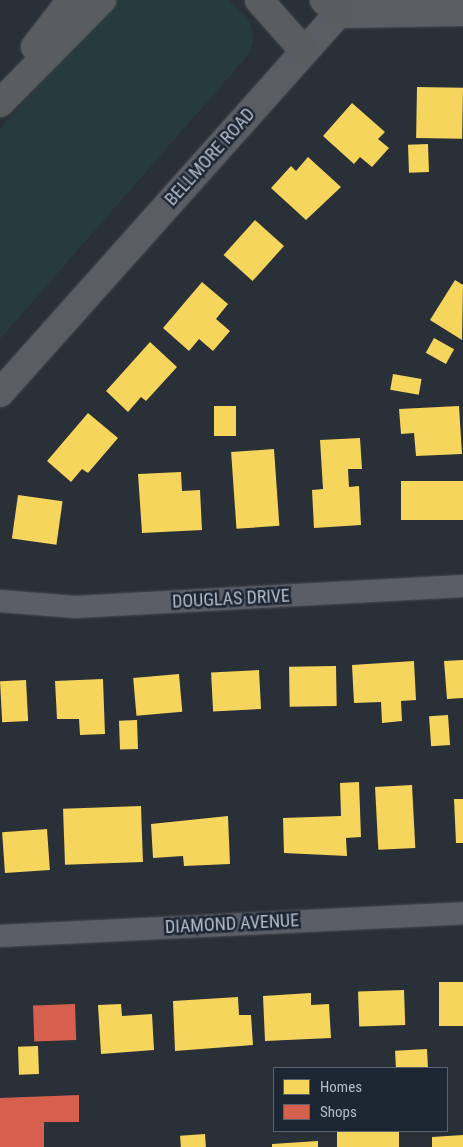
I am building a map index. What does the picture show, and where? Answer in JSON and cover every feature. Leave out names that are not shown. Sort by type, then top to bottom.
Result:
[{"type":"highway","points":[[0,91],[71,0]]},
{"type":"highway","points":[[0,103],[102,0]]},
{"type":"highway","points":[[258,0],[304,51]]},
{"type":"main road","name":"BELLMORE ROAD","points":[[0,393],[304,51],[331,7],[455,8]]},
{"type":"street","name":"DOUGLAS DRIVE","points":[[0,601],[75,607],[463,586]]},
{"type":"street","name":"DIAMOND AVENUE","points":[[0,936],[463,913]]},
{"type":"green space","points":[[112,0],[228,0],[250,21],[254,38],[249,54],[0,339],[0,129]]},
{"type":"building: Homes","points":[[417,87],[463,88],[462,139],[416,138]]},
{"type":"building: Homes","points":[[352,103],[385,132],[378,139],[389,148],[372,167],[360,157],[354,164],[323,136]]},
{"type":"building: Homes","points":[[428,144],[429,172],[409,173],[408,145]]},
{"type":"building: Homes","points":[[308,157],[341,187],[306,220],[271,188],[291,166],[296,171]]},
{"type":"building: Homes","points":[[255,220],[284,246],[253,281],[224,255]]},
{"type":"building: Homes","points":[[455,280],[463,285],[462,340],[430,320]]},
{"type":"building: Homes","points":[[202,282],[228,304],[216,319],[230,331],[213,351],[199,339],[189,351],[163,328]]},
{"type":"building: Homes","points":[[434,338],[454,349],[446,364],[426,353]]},
{"type":"building: Homes","points":[[150,342],[177,367],[146,401],[141,397],[128,412],[106,391]]},
{"type":"building: Homes","points":[[393,374],[422,379],[419,395],[390,390]]},
{"type":"building: Homes","points":[[214,406],[236,406],[236,436],[214,436]]},
{"type":"building: Homes","points":[[459,406],[462,454],[416,456],[414,433],[401,434],[399,409]]},
{"type":"building: Homes","points":[[88,413],[118,438],[88,473],[82,469],[71,482],[47,461]]},
{"type":"building: Homes","points":[[360,438],[362,469],[348,469],[349,487],[359,486],[361,525],[314,528],[312,490],[323,489],[320,440]]},
{"type":"building: Homes","points":[[274,449],[279,526],[236,529],[231,452]]},
{"type":"building: Homes","points":[[181,472],[182,491],[200,490],[202,530],[142,533],[138,474]]},
{"type":"building: Homes","points":[[401,481],[463,481],[463,520],[401,520]]},
{"type":"building: Homes","points":[[18,495],[63,501],[56,545],[12,539]]},
{"type":"building: Homes","points":[[463,660],[463,698],[447,699],[444,661]]},
{"type":"building: Homes","points":[[414,661],[416,700],[401,701],[402,721],[382,723],[381,702],[354,703],[352,665]]},
{"type":"building: Homes","points":[[336,666],[337,706],[290,707],[289,667]]},
{"type":"building: Homes","points":[[259,670],[261,709],[213,711],[211,673]]},
{"type":"building: Homes","points":[[179,674],[182,712],[136,716],[133,678]]},
{"type":"building: Homes","points":[[103,679],[105,734],[80,735],[79,719],[57,719],[55,681]]},
{"type":"building: Homes","points":[[26,680],[28,721],[2,722],[0,681]]},
{"type":"building: Homes","points":[[448,715],[450,745],[431,746],[429,716]]},
{"type":"building: Homes","points":[[137,720],[138,749],[120,750],[119,721]]},
{"type":"building: Homes","points":[[359,782],[361,837],[346,838],[347,856],[284,853],[283,818],[341,816],[340,783]]},
{"type":"building: Homes","points":[[412,785],[415,848],[378,850],[375,787]]},
{"type":"building: Homes","points":[[454,799],[463,799],[463,843],[456,843]]},
{"type":"building: Homes","points":[[141,806],[143,862],[65,865],[63,809]]},
{"type":"building: Homes","points":[[228,816],[230,864],[184,866],[183,856],[153,858],[151,824]]},
{"type":"building: Homes","points":[[47,829],[50,870],[5,873],[2,832]]},
{"type":"building: Homes","points":[[439,982],[463,982],[463,1026],[439,1026]]},
{"type":"building: Homes","points":[[404,990],[405,1025],[359,1027],[358,992]]},
{"type":"building: Homes","points":[[311,993],[311,1005],[329,1004],[331,1038],[265,1041],[263,996]]},
{"type":"building: Homes","points":[[238,997],[239,1015],[251,1015],[253,1045],[175,1051],[173,1001]]},
{"type":"building: Homes","points":[[121,1004],[122,1016],[152,1014],[154,1050],[101,1054],[98,1005]]},
{"type":"building: Homes","points":[[38,1046],[39,1074],[19,1075],[18,1047]]},
{"type":"building: Homes","points":[[427,1049],[428,1067],[396,1067],[395,1051]]},
{"type":"building: Homes","points":[[337,1132],[399,1132],[399,1147],[337,1147]]},
{"type":"building: Homes","points":[[205,1134],[206,1147],[181,1147],[180,1136]]},
{"type":"building: Homes","points":[[463,1135],[463,1147],[432,1147],[432,1137]]},
{"type":"building: Homes","points":[[318,1141],[318,1147],[272,1147],[272,1144]]},
{"type":"building: Shops","points":[[75,1004],[76,1040],[34,1041],[33,1005]]},
{"type":"building: Shops","points":[[79,1095],[79,1122],[44,1122],[44,1147],[0,1147],[0,1098]]}]
